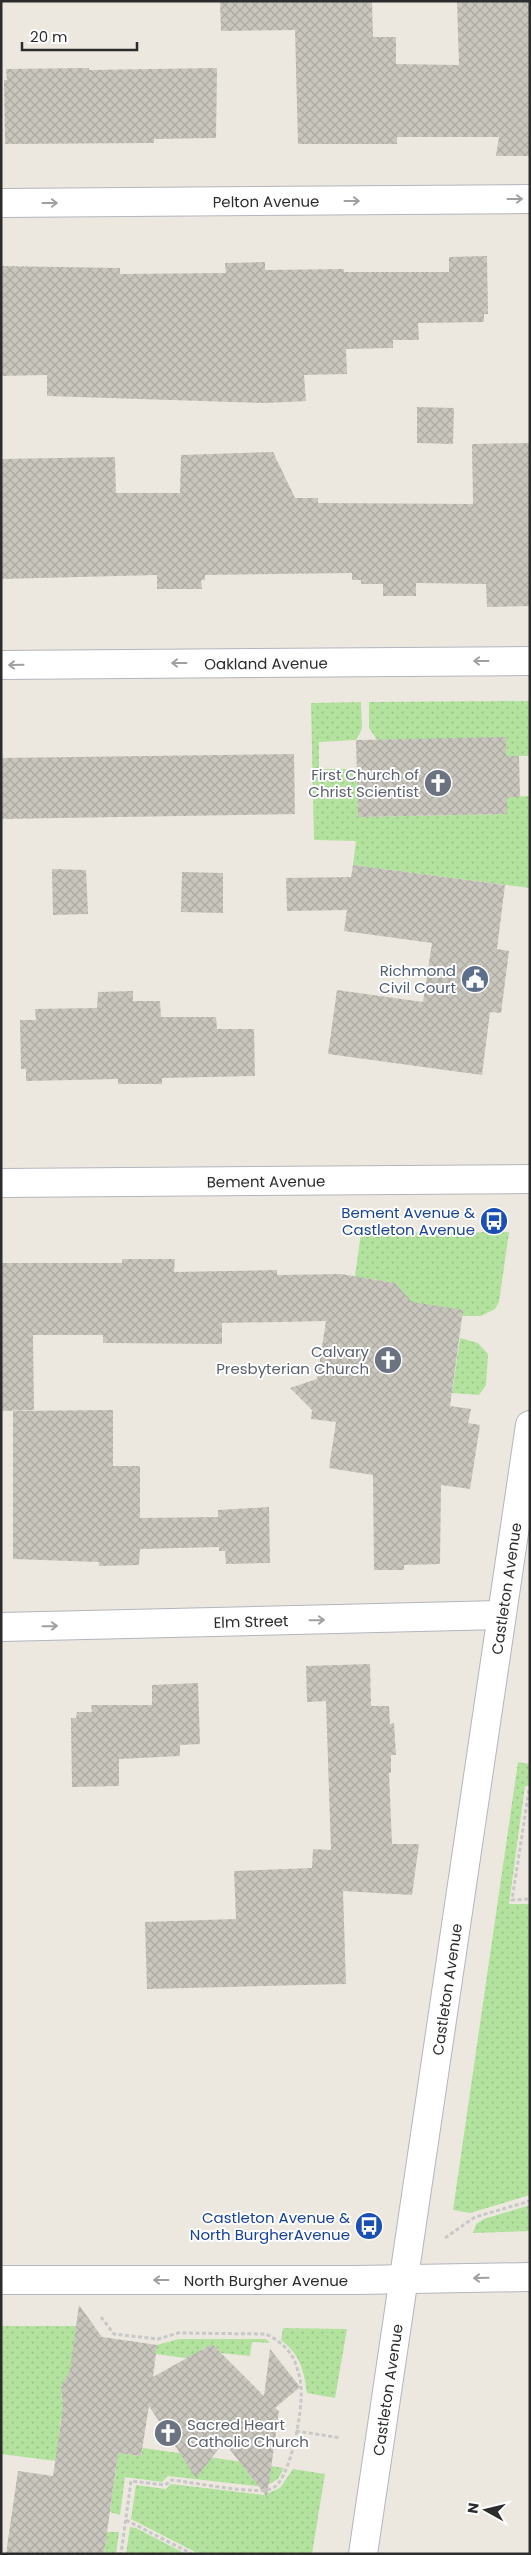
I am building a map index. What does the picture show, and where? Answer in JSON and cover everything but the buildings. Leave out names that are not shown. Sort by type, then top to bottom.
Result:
[{"type":"street","name":"Pelton Avenue","points":[[1,203],[530,199]]},
{"type":"street","name":"Oakland Avenue","points":[[1,665],[530,661]]},
{"type":"street","name":"Bement Avenue","points":[[1,1183],[530,1180]]},
{"type":"street","name":"Castleton Avenue","points":[[363,2554],[402,2280],[530,1425]]},
{"type":"street","name":"Elm Street","points":[[1,1627],[501,1615]]},
{"type":"street","name":"North Burgher Avenue","points":[[1,2280],[402,2280],[530,2277]]},
{"type":"path","points":[[529,1790],[512,1900],[530,1899]]},
{"type":"path","points":[[445,2239],[475,2217],[530,2201]]},
{"type":"path","points":[[101,2317],[114,2334],[158,2339],[178,2333],[260,2332],[276,2339],[289,2352],[299,2374],[301,2394],[289,2466],[284,2478],[273,2488],[259,2491],[172,2480],[164,2485],[132,2481],[121,2554]]},
{"type":"path","points":[[296,2431],[340,2438]]},
{"type":"path","points":[[126,2520],[192,2554]]},
{"type":"green space","points":[[530,701],[530,756],[506,756],[506,738],[377,740],[369,728],[369,702]]},
{"type":"green space","points":[[361,702],[362,729],[356,740],[319,742],[319,769],[357,769],[358,817],[507,814],[507,797],[530,796],[530,888],[353,865],[356,841],[314,840],[311,703]]},
{"type":"green space","points":[[509,1232],[499,1302],[495,1309],[481,1316],[462,1316],[406,1328],[410,1300],[395,1283],[366,1278],[353,1290],[361,1233]]},
{"type":"green space","points":[[460,1338],[478,1343],[488,1354],[486,1385],[479,1395],[452,1393]]},
{"type":"green space","points":[[518,1762],[530,1764],[530,1786],[525,1786],[509,1904],[530,1904],[530,2195],[470,2213],[453,2210]]},
{"type":"green space","points":[[530,2205],[530,2231],[473,2233],[476,2224],[484,2219]]},
{"type":"green space","points":[[1,2326],[85,2326],[73,2370],[61,2387],[62,2401],[72,2416],[61,2418],[56,2461],[1,2454]]},
{"type":"green space","points":[[283,2328],[347,2329],[335,2398],[307,2393],[297,2357],[281,2340]]},
{"type":"green space","points":[[179,2339],[266,2339],[270,2343],[252,2342],[250,2356],[221,2353],[217,2349],[210,2347],[202,2349],[199,2360],[156,2354],[157,2345]]},
{"type":"green space","points":[[143,2448],[186,2454],[187,2464],[193,2470],[204,2468],[209,2457],[249,2463],[249,2474],[254,2479],[271,2466],[284,2468],[278,2479],[264,2487],[168,2476],[162,2482],[125,2477],[120,2515],[110,2512],[118,2453],[141,2456]]},
{"type":"green space","points":[[293,2469],[325,2474],[312,2554],[199,2554],[131,2519],[136,2485],[166,2489],[171,2484],[264,2495],[280,2488]]},
{"type":"green space","points":[[130,2527],[136,2528],[186,2554],[126,2554]]},
{"type":"green space","points":[[107,2532],[119,2532],[116,2554],[104,2554]]},
{"type":"place","name":"First Church of Christ Scientist","points":[[438,783]]},
{"type":"place","name":"Richmond Civil Court","points":[[475,979]]},
{"type":"place","name":"Bement Avenue & Castleton Avenue","points":[[494,1221]]},
{"type":"place","name":"Calvary Presbyterian Church","points":[[388,1360]]},
{"type":"place","name":"Castleton Avenue & North BurgherAvenue","points":[[369,2226]]},
{"type":"place","name":"Sacred Heart Catholic Church","points":[[168,2433]]}]
